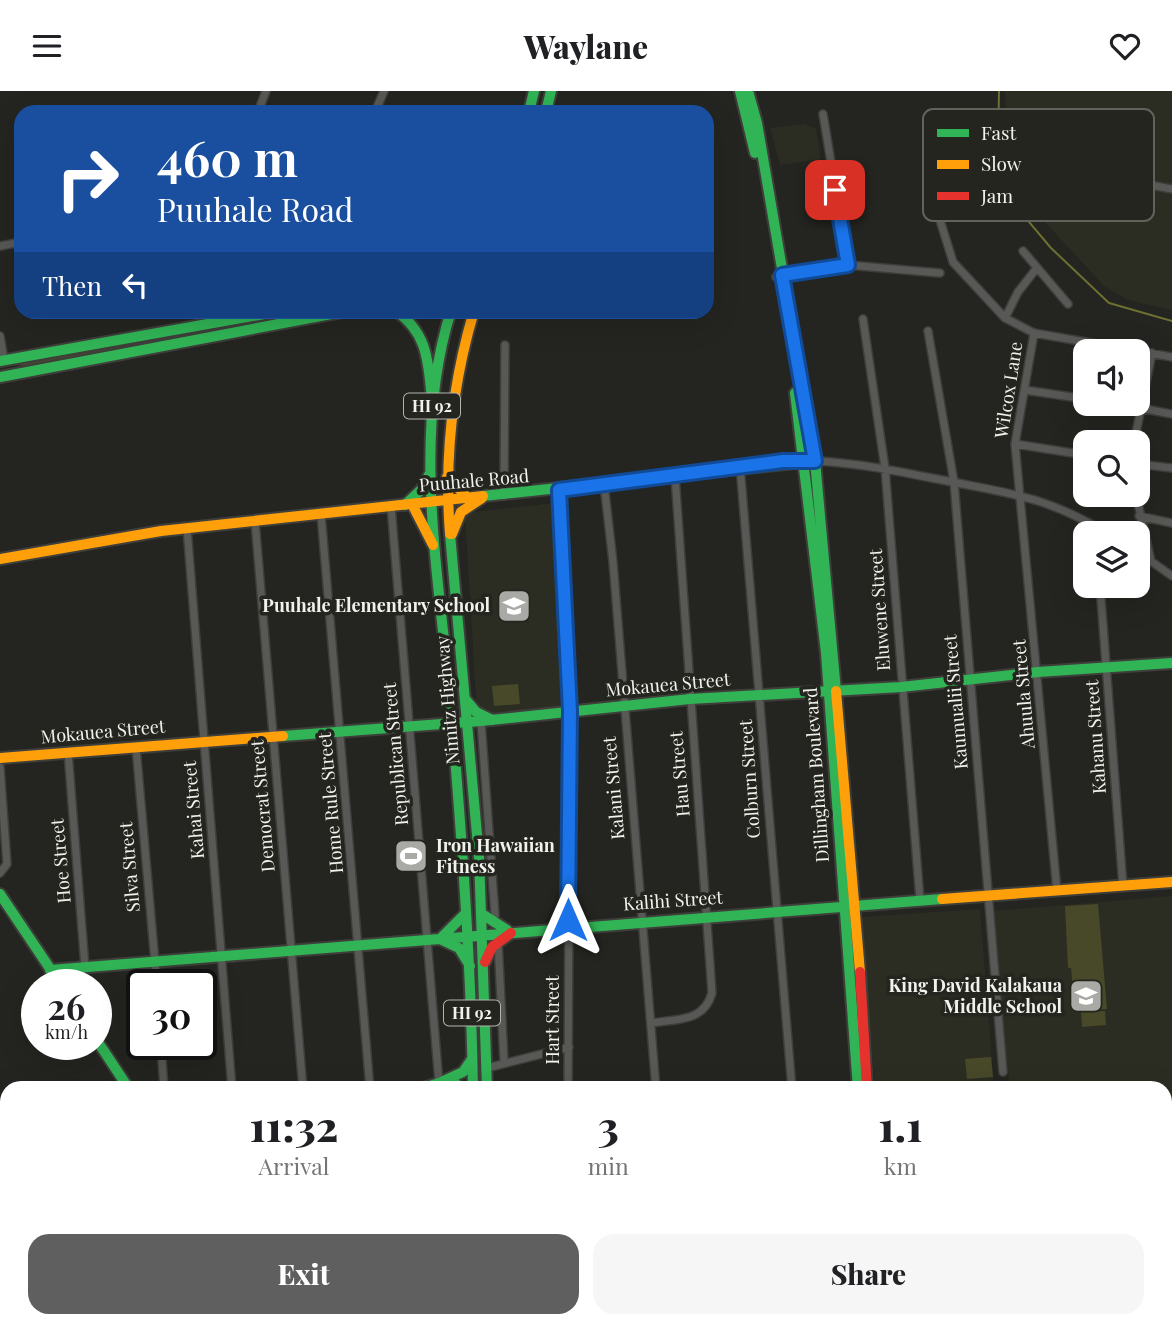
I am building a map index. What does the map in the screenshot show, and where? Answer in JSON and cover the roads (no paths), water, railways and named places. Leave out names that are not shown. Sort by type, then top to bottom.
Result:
[{"type":"main road","points":[[740,91],[779,276]]},
{"type":"main road","points":[[748,91],[757,123],[779,276]]},
{"type":"main road","name":"Dillingham Boulevard","points":[[779,276],[810,460],[833,690],[866,1081]]},
{"type":"main road","points":[[230,319],[2,361],[3,376],[160,346],[263,319]]},
{"type":"main road","points":[[407,319],[416,325],[423,336],[432,402]]},
{"type":"main road","name":"Nimitz Highway","points":[[449,319],[440,349],[432,402],[433,502],[471,966],[473,1081]]},
{"type":"main road","name":"Nimitz Highway","points":[[471,319],[450,401],[446,476],[484,935],[487,1081]]},
{"type":"main road","points":[[159,333],[160,346]]},
{"type":"main road","name":"Puuhale Road","points":[[0,559],[187,528],[408,504],[482,499],[810,460]]},
{"type":"main road","points":[[432,470],[421,490],[408,504],[421,517],[436,554]]},
{"type":"main road","points":[[446,476],[470,500]]},
{"type":"main road","points":[[451,540],[461,512],[482,499]]},
{"type":"main road","name":"Mokauea Street","points":[[0,758],[409,726],[468,722],[485,724],[570,711],[690,699],[901,687],[1038,672],[1172,663]]},
{"type":"main road","points":[[466,700],[485,724],[470,746]]},
{"type":"main road","name":"Kalihi Street","points":[[62,969],[641,921],[1172,882]]},
{"type":"main road","points":[[0,894],[49,969]]},
{"type":"main road","name":"Dillingham Boulevard","points":[[850,905],[858,1081]]},
{"type":"main road","points":[[466,913],[456,926],[439,939],[459,948],[471,966]]},
{"type":"main road","points":[[482,914],[492,924],[513,932]]},
{"type":"main road","points":[[485,963],[488,952],[498,941],[513,932]]},
{"type":"main road","points":[[443,1081],[463,1072],[473,1058]]},
{"type":"main road","points":[[110,1060],[124,1081]]},
{"type":"street","points":[[823,114],[848,265]]},
{"type":"street","points":[[1154,186],[1172,189]]},
{"type":"street","points":[[940,221],[953,262],[1005,319],[1034,333],[1172,356]]},
{"type":"street","points":[[1023,251],[1068,304]]},
{"type":"street","points":[[779,276],[848,265],[940,273]]},
{"type":"street","points":[[1005,319],[1022,286],[1036,269]]},
{"type":"street","name":"Eluwene Street","points":[[863,319],[885,468],[920,900]]},
{"type":"street","name":"Kaumualii Street","points":[[928,331],[954,482],[1003,1072]]},
{"type":"street","name":"Wilcox Lane","points":[[1022,494],[1016,444],[1034,333]]},
{"type":"street","points":[[0,337],[2,361]]},
{"type":"street","points":[[504,496],[505,345]]},
{"type":"street","points":[[1150,361],[1152,353]]},
{"type":"street","points":[[1025,390],[1073,397]]},
{"type":"street","points":[[1150,409],[1172,414]]},
{"type":"street","points":[[1016,444],[1073,453]]},
{"type":"street","name":"Puuhale Road","points":[[810,460],[885,468],[1022,494],[1050,503],[1080,521]]},
{"type":"street","points":[[1150,465],[1172,468]]},
{"type":"street","name":"Colburn Street","points":[[740,467],[791,1081]]},
{"type":"street","name":"Hau Street","points":[[651,1024],[698,1016],[708,1007],[712,993],[675,476]]},
{"type":"street","name":"Kalani Street","points":[[604,484],[613,562],[655,1081]]},
{"type":"street","name":"Hart Street","points":[[559,490],[570,711],[568,1081]]},
{"type":"street","name":"Ahuula Street","points":[[1022,494],[1057,892]]},
{"type":"street","name":"Republican Street","points":[[391,506],[439,1081]]},
{"type":"street","points":[[1138,507],[1151,561],[1172,576]]},
{"type":"street","name":"Home Rule Street","points":[[321,514],[369,1081]]},
{"type":"street","points":[[1139,516],[1172,523]]},
{"type":"street","name":"Democrat Street","points":[[255,521],[302,1081]]},
{"type":"street","name":"Kahai Street","points":[[187,528],[231,1081]]},
{"type":"street","name":"Kahanu Street","points":[[1101,598],[1123,886]]},
{"type":"street","points":[[485,724],[495,915],[492,924]]},
{"type":"street","name":"Silva Street","points":[[136,747],[156,969]]},
{"type":"street","name":"Hoe Street","points":[[68,752],[85,967]]},
{"type":"street","points":[[0,767],[8,864],[0,873]]},
{"type":"street","points":[[498,941],[504,1062]]},
{"type":"street","points":[[487,1068],[569,1047]]},
{"type":"street","points":[[162,1060],[163,1081]]},
{"type":"waterway","points":[[999,91],[999,109]]},
{"type":"waterway","points":[[1028,221],[1051,248],[1109,303],[1172,321]]},
{"type":"place","name":"Puuhale Elementary School","points":[[514,606]]},
{"type":"place","name":"Iron Hawaiian Fitness","points":[[411,856]]},
{"type":"place","name":"King David Kalakaua Middle School","points":[[1086,996]]}]
